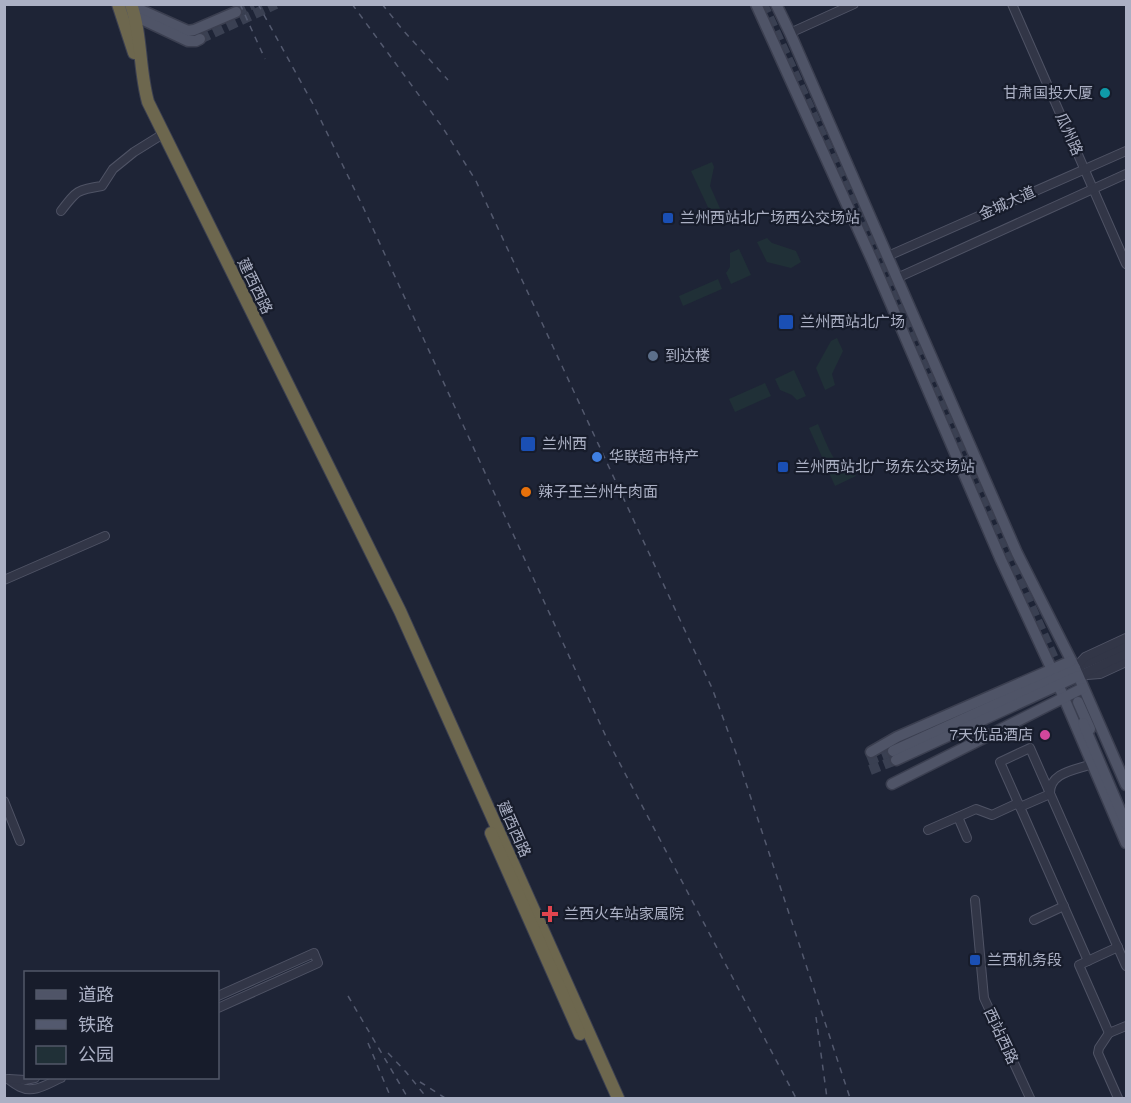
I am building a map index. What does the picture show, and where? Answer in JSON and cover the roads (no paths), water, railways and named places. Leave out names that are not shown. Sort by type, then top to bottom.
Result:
[{"type":"highway","name":"建西西路","points":[[126,9],[148,102],[400,611],[618,1098]]},
{"type":"highway","name":"建西西路","points":[[381,572],[395,614],[440,720],[610,1098]]},
{"type":"main road","points":[[756,4],[852,215],[1126,843]]},
{"type":"main road","points":[[775,6],[790,33],[1017,553],[1074,668],[1126,785]]},
{"type":"main road","points":[[126,9],[188,31],[236,12]]},
{"type":"main road","points":[[126,9],[188,41],[193,42],[200,39]]},
{"type":"main road","points":[[895,755],[1074,668]]},
{"type":"main road","points":[[871,752],[897,737],[1055,677]]},
{"type":"main road","points":[[892,784],[1083,688]]},
{"type":"main road","points":[[1126,811],[1076,703],[1126,824]]},
{"type":"street","points":[[790,33],[854,4]]},
{"type":"street","name":"瓜州路","points":[[1012,4],[1126,264]]},
{"type":"street","points":[[61,211],[81,189],[102,186],[113,168],[163,134]]},
{"type":"street","name":"金城大道","points":[[888,256],[1126,151]]},
{"type":"street","name":"金城大道","points":[[897,278],[1126,174]]},
{"type":"street","points":[[4,580],[105,536]]},
{"type":"street","points":[[1074,668],[1085,657],[1126,638]]},
{"type":"street","points":[[1074,668],[1126,646]]},
{"type":"street","points":[[1074,668],[1126,654]]},
{"type":"street","points":[[1083,688],[1100,674],[1126,662]]},
{"type":"street","points":[[1074,668],[1100,674]]},
{"type":"street","points":[[1088,961],[1000,762],[1030,748],[1126,966]]},
{"type":"street","points":[[1050,794],[1051,784],[1057,777],[1092,764]]},
{"type":"street","points":[[928,830],[976,809],[992,815],[1050,794]]},
{"type":"street","points":[[4,801],[20,841]]},
{"type":"street","points":[[958,817],[967,838]]},
{"type":"street","name":"西站西路","points":[[975,900],[984,998],[1030,1098]]},
{"type":"street","points":[[1034,920],[1064,906]]},
{"type":"street","points":[[1109,1033],[1079,965],[1118,947]]},
{"type":"street","points":[[219,996],[314,953],[318,963],[219,1008]]},
{"type":"street","points":[[1118,1098],[1098,1053],[1109,1033],[1126,1026]]},
{"type":"street","points":[[6,1080],[28,1079]]},
{"type":"street","points":[[6,1080],[29,1090],[56,1079]]},
{"type":"tunnel","points":[[236,12],[253,4]]},
{"type":"tunnel","points":[[200,39],[276,4]]},
{"type":"tunnel","points":[[763,4],[1074,704]]},
{"type":"tunnel","points":[[868,761],[893,751]]},
{"type":"tunnel","points":[[870,770],[896,760]]},
{"type":"railway","points":[[240,4],[265,59]]},
{"type":"railway","points":[[258,4],[313,104],[364,209],[608,741],[796,1098]]},
{"type":"railway","points":[[352,4],[443,128],[476,181],[712,688],[736,753],[850,1098]]},
{"type":"railway","points":[[382,4],[448,80]]},
{"type":"railway","points":[[348,996],[408,1098]]},
{"type":"railway","points":[[816,1017],[827,1098]]},
{"type":"railway","points":[[368,1043],[391,1098]]},
{"type":"railway","points":[[388,1053],[427,1098]]},
{"type":"railway","points":[[420,1082],[445,1098]]},
{"type":"place","name":"甘肃国投大厦","points":[[1105,93]]},
{"type":"place","name":"兰州西站北广场西公交场站","points":[[668,218]]},
{"type":"place","name":"兰州西站北广场","points":[[786,322]]},
{"type":"place","name":"到达楼","points":[[653,356]]},
{"type":"place","name":"兰州西","points":[[528,444]]},
{"type":"place","name":"华联超市特产","points":[[597,457]]},
{"type":"place","name":"兰州西站北广场东公交场站","points":[[783,467]]},
{"type":"place","name":"辣子王兰州牛肉面","points":[[526,492]]},
{"type":"place","name":"7天优品酒店","points":[[1045,735]]},
{"type":"place","name":"兰西火车站家属院","points":[[550,914]]},
{"type":"place","name":"兰西机务段","points":[[975,960]]}]
